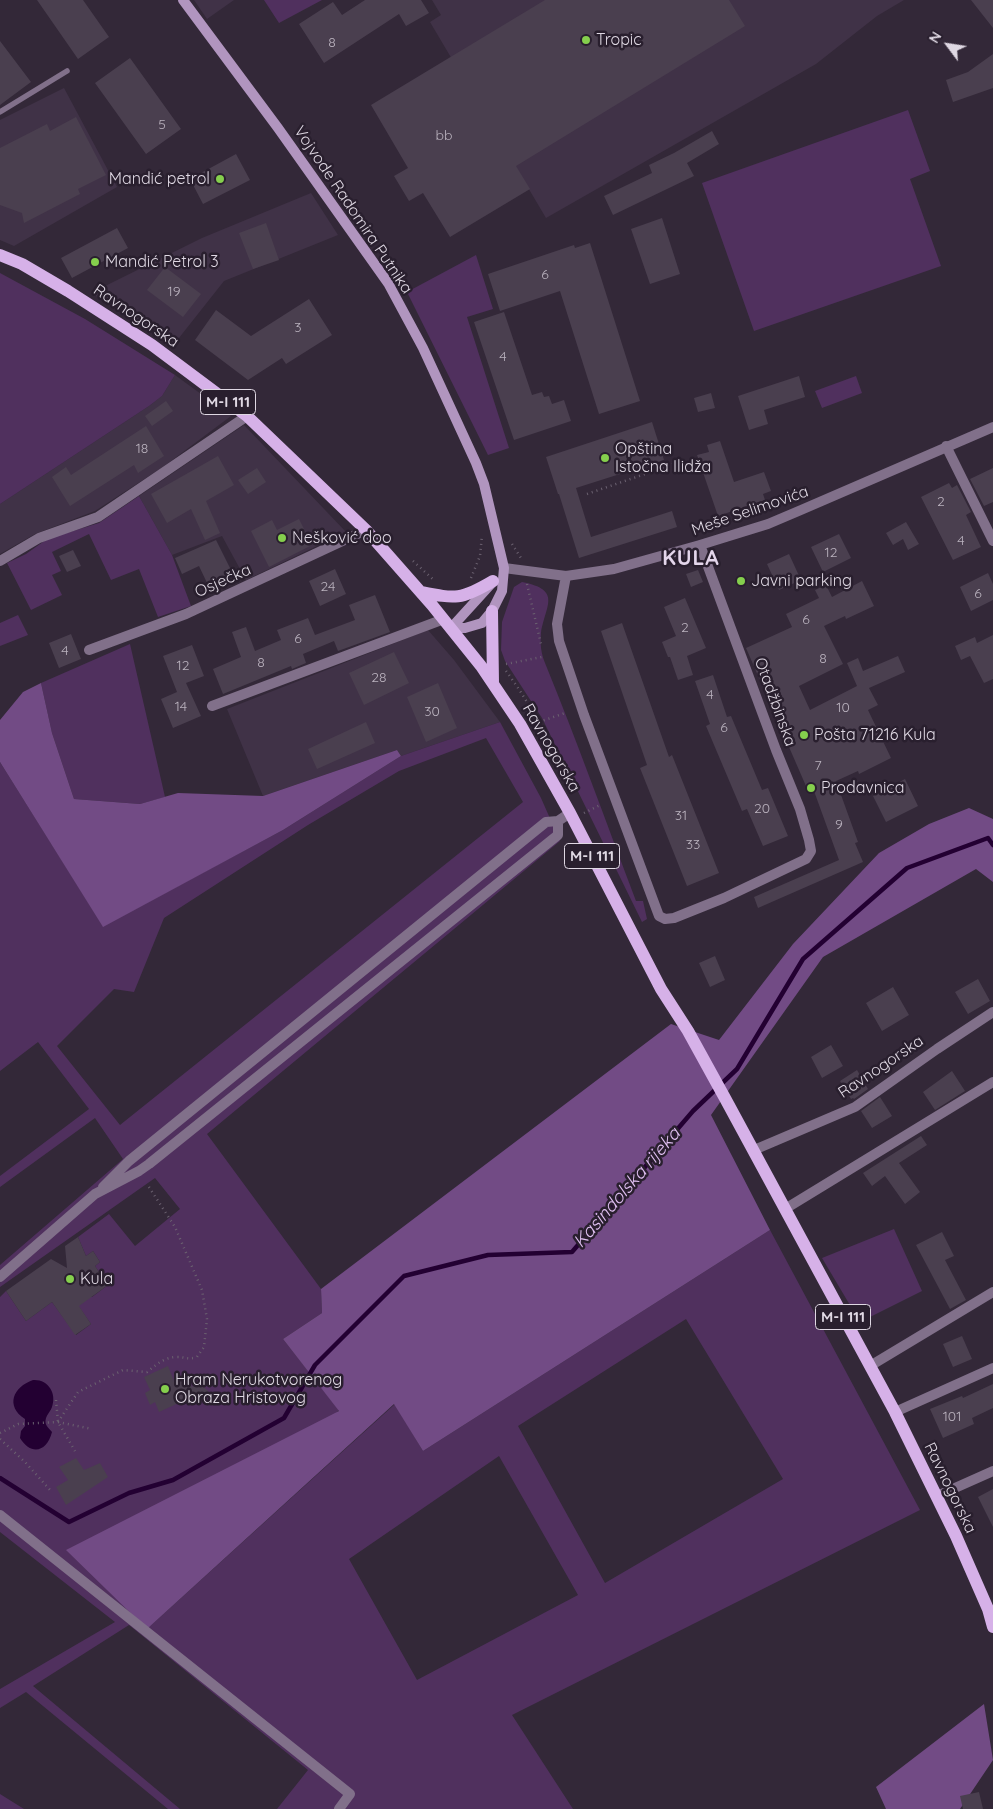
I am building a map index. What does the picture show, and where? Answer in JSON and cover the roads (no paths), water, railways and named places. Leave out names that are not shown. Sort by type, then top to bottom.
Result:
[{"type":"main road","name":"Vojvode Radomira Putnika","points":[[183,0],[278,128],[388,283],[423,348],[476,463],[484,484],[504,568],[502,591],[492,611],[482,623],[466,628],[447,623]]},
{"type":"main road","name":"Ravnogorska","points":[[0,255],[22,264],[61,287],[152,345],[247,416],[366,530],[447,623],[493,683],[576,813],[661,989],[688,1031],[754,1150],[895,1412],[991,1609],[993,1627]]},
{"type":"main road","points":[[447,623],[468,611],[504,568]]},
{"type":"main road","points":[[421,592],[448,598],[456,597],[470,594],[493,581]]},
{"type":"main road","points":[[492,611],[493,683]]},
{"type":"street","points":[[0,561],[40,538],[98,516],[247,416]]},
{"type":"street","name":"Meše Selimovića","points":[[504,568],[566,576],[614,569],[700,545],[776,520],[993,427]]},
{"type":"street","points":[[946,446],[993,541]]},
{"type":"street","name":"Osječka","points":[[90,650],[186,614],[366,530]]},
{"type":"street","name":"Otadžbinska","points":[[566,576],[557,624],[559,641],[584,715],[659,916],[671,919],[724,898],[806,859],[811,851],[800,809],[776,750],[700,545]]},
{"type":"street","points":[[212,706],[447,623]]},
{"type":"street","points":[[0,1277],[95,1194],[129,1161],[546,822],[558,821],[576,813]]},
{"type":"street","points":[[95,1194],[139,1172],[558,835],[558,821]]},
{"type":"street","name":"Ravnogorska","points":[[754,1150],[855,1107],[993,1012]]},
{"type":"street","points":[[785,1209],[993,1082]]},
{"type":"street","points":[[870,1366],[993,1292]]},
{"type":"street","points":[[895,1412],[993,1368]]},
{"type":"street","points":[[937,1496],[993,1471]]},
{"type":"street","points":[[0,1515],[350,1794],[339,1809]]},
{"type":"lane","points":[[0,112],[67,71]]},
{"type":"waterway","name":"Kasindolska rijeka","points":[[0,1478],[69,1522],[129,1493],[173,1480],[284,1418],[315,1365],[404,1276],[488,1255],[572,1252],[693,1111],[737,1069],[803,959],[907,868],[988,838],[993,845]]},
{"type":"place","name":"Tropic","points":[[586,40]]},
{"type":"place","name":"Mandić petrol","points":[[220,179]]},
{"type":"place","name":"Mandić Petrol 3","points":[[95,262]]},
{"type":"place","name":"Opština Istočna Ilidža","points":[[605,458]]},
{"type":"place","name":"Nešković doo","points":[[282,538]]},
{"type":"place","name":"Javni parking","points":[[741,581]]},
{"type":"place","name":"Pošta 71216 Kula","points":[[804,735]]},
{"type":"place","name":"Prodavnica","points":[[811,788]]},
{"type":"place","name":"Kula","points":[[70,1279]]},
{"type":"place","name":"Hram Nerukotvorenog Obraza Hristovog","points":[[165,1389]]},
{"type":"district","name":"KULA","points":[[691,559]]}]
